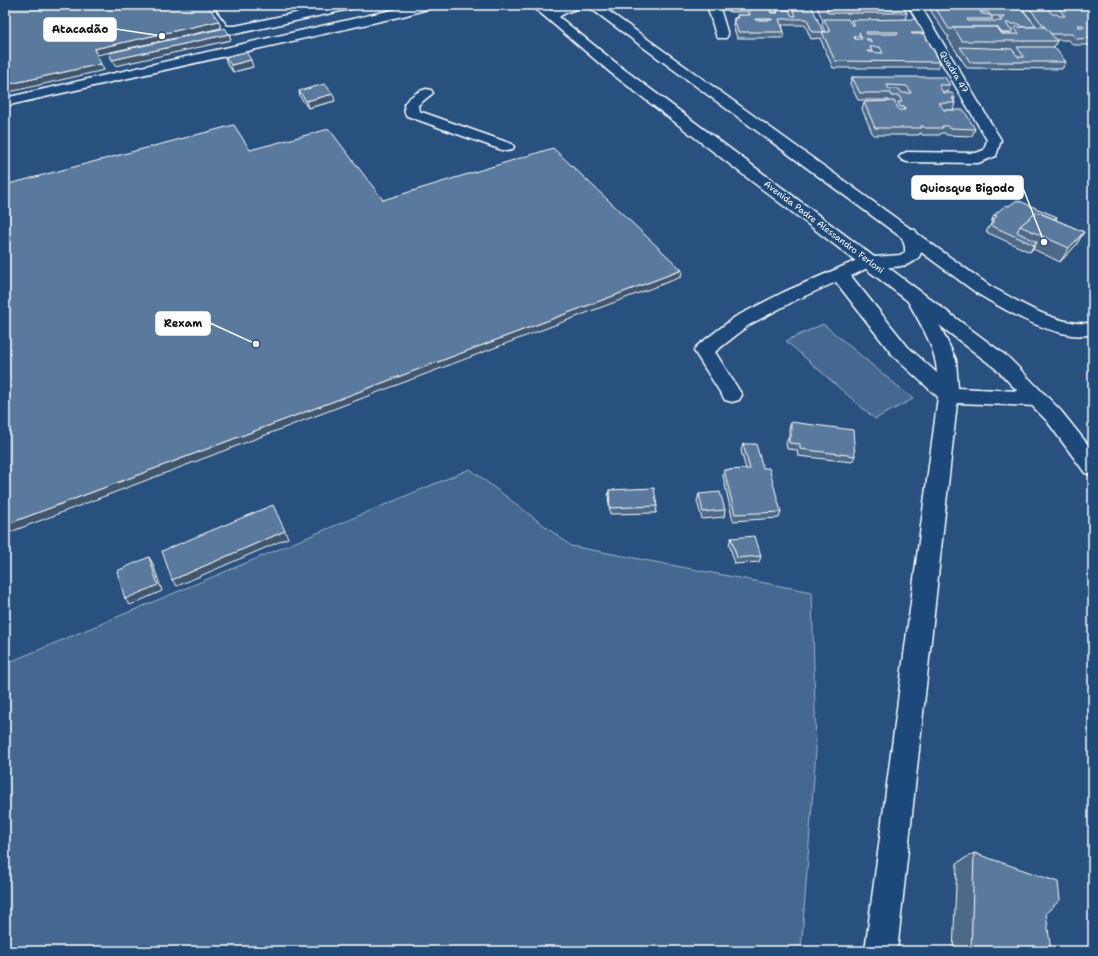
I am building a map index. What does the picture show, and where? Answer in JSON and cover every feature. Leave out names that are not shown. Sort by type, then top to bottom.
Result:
[{"type":"main road","points":[[204,5],[223,29],[235,30],[350,5]]},
{"type":"main road","points":[[5,102],[403,12],[427,5]]},
{"type":"main road","name":"Avenida Padre Alessandro Ferloni","points":[[537,5],[616,70],[1002,363],[1054,416],[1093,468]]},
{"type":"main road","points":[[552,16],[562,9],[575,5]]},
{"type":"main road","points":[[587,5],[593,5],[984,290],[1017,310],[1044,321],[1072,329],[1093,330]]},
{"type":"main road","points":[[713,5],[722,35]]},
{"type":"main road","name":"Quadra 47","points":[[907,158],[978,158],[991,153],[994,140],[914,5]]},
{"type":"main road","points":[[426,93],[411,104],[412,113],[507,147]]},
{"type":"main road","points":[[732,395],[704,351],[742,321],[790,296],[868,262],[894,262],[906,260],[913,254],[914,247],[909,234]]},
{"type":"main road","points":[[840,275],[901,352],[948,394],[1038,399]]},
{"type":"main road","points":[[881,951],[948,394],[946,360],[932,328],[914,296]]},
{"type":"shaded area","points":[[823,324],[913,399],[875,419],[786,341]]},
{"type":"shaded area","points":[[470,469],[571,546],[812,592],[816,750],[801,951],[5,951],[5,664]]},
{"type":"building","points":[[5,5],[207,5],[219,21],[94,49],[101,64],[5,85]]},
{"type":"building","points":[[797,5],[798,6],[730,6]]},
{"type":"building","points":[[825,5],[842,5],[844,8],[859,9],[857,5],[902,5],[907,13],[828,13]]},
{"type":"building","points":[[1027,5],[1093,5],[1093,38],[1076,39],[1072,34],[1050,34]],"holes":[[[1046,7],[1057,7],[1065,16],[1052,14]],[[1078,25],[1083,25],[1085,27],[1079,27]]]},
{"type":"building","points":[[934,6],[977,8],[982,14],[990,15],[993,19],[967,19],[968,21],[1002,21],[999,18],[1004,18],[1003,16],[991,16],[988,12],[982,12],[979,6],[1020,7],[1037,27],[1022,27],[1020,24],[1006,23],[1010,29],[1013,29],[1011,33],[1002,33],[997,27],[953,27],[952,29],[949,29]]},
{"type":"building","points":[[749,7],[769,7],[771,13],[778,13],[777,10],[789,10],[792,16],[796,16],[792,7],[812,7],[823,32],[812,32],[807,19],[779,19],[784,32],[738,32],[734,18],[738,18],[737,15],[750,15]],"holes":[[[755,19],[772,20],[755,20]]]},
{"type":"building","points":[[824,19],[848,19],[852,25],[854,25],[851,20],[915,19],[924,33],[911,33],[924,34],[940,62],[835,61],[822,32],[830,32]],"holes":[[[859,32],[862,39],[855,39],[854,36],[860,36]],[[866,32],[897,32],[898,34],[867,34]],[[870,47],[880,47],[883,53],[867,51],[872,51]]]},
{"type":"building","points":[[953,27],[997,27],[1002,34],[1019,34],[1014,27],[1045,27],[1057,41],[962,41]]},
{"type":"building","points":[[225,28],[229,34],[112,60],[109,53]]},
{"type":"building","points":[[960,47],[1012,49],[1018,57],[1024,57],[1017,47],[1054,47],[1066,62],[970,62]]},
{"type":"building","points":[[246,52],[251,60],[231,65],[225,57]]},
{"type":"building","points":[[852,77],[945,77],[950,85],[939,85],[943,93],[952,93],[955,98],[952,98],[955,103],[939,103],[944,110],[964,110],[975,129],[949,128],[948,126],[942,126],[943,128],[925,128],[921,126],[922,128],[875,128],[864,102],[894,101],[899,110],[905,110],[904,107],[900,107],[898,102],[902,102],[899,96],[892,96],[891,93],[860,93]],"holes":[[[887,85],[907,86],[911,93],[902,93],[899,89],[889,89]]]},
{"type":"building","points":[[325,84],[333,94],[306,101],[299,91]]},
{"type":"building","points":[[234,125],[250,150],[329,129],[383,200],[553,148],[682,270],[5,525],[5,185]]},
{"type":"building","points":[[1017,200],[1057,217],[1054,219],[1037,212],[1020,226],[1017,232],[1037,242],[1034,245],[990,225],[995,221],[993,220],[997,216],[994,215],[1006,205],[1009,206]]},
{"type":"building","points":[[1037,212],[1084,232],[1069,248],[1020,226]]},
{"type":"building","points":[[791,422],[853,430],[855,456],[800,449],[800,444],[789,443],[789,436],[791,436]]},
{"type":"building","points":[[743,444],[756,444],[763,468],[769,468],[781,512],[735,514],[724,470],[750,469]]},
{"type":"building","points":[[654,488],[657,506],[610,508],[609,490]]},
{"type":"building","points":[[720,492],[725,510],[703,512],[699,494]]},
{"type":"building","points":[[273,505],[285,531],[172,580],[162,551]]},
{"type":"building","points":[[755,536],[761,556],[737,558],[731,538]]},
{"type":"building","points":[[149,557],[158,585],[125,599],[117,571]]},
{"type":"building","points":[[974,853],[1058,882],[1060,900],[1046,913],[1051,951],[971,951]]},
{"type":"place","name":"Atacadão","points":[[162,36]]},
{"type":"place","name":"Quiosque Bigodo","points":[[1044,242]]},
{"type":"place","name":"Rexam","points":[[256,344]]}]
